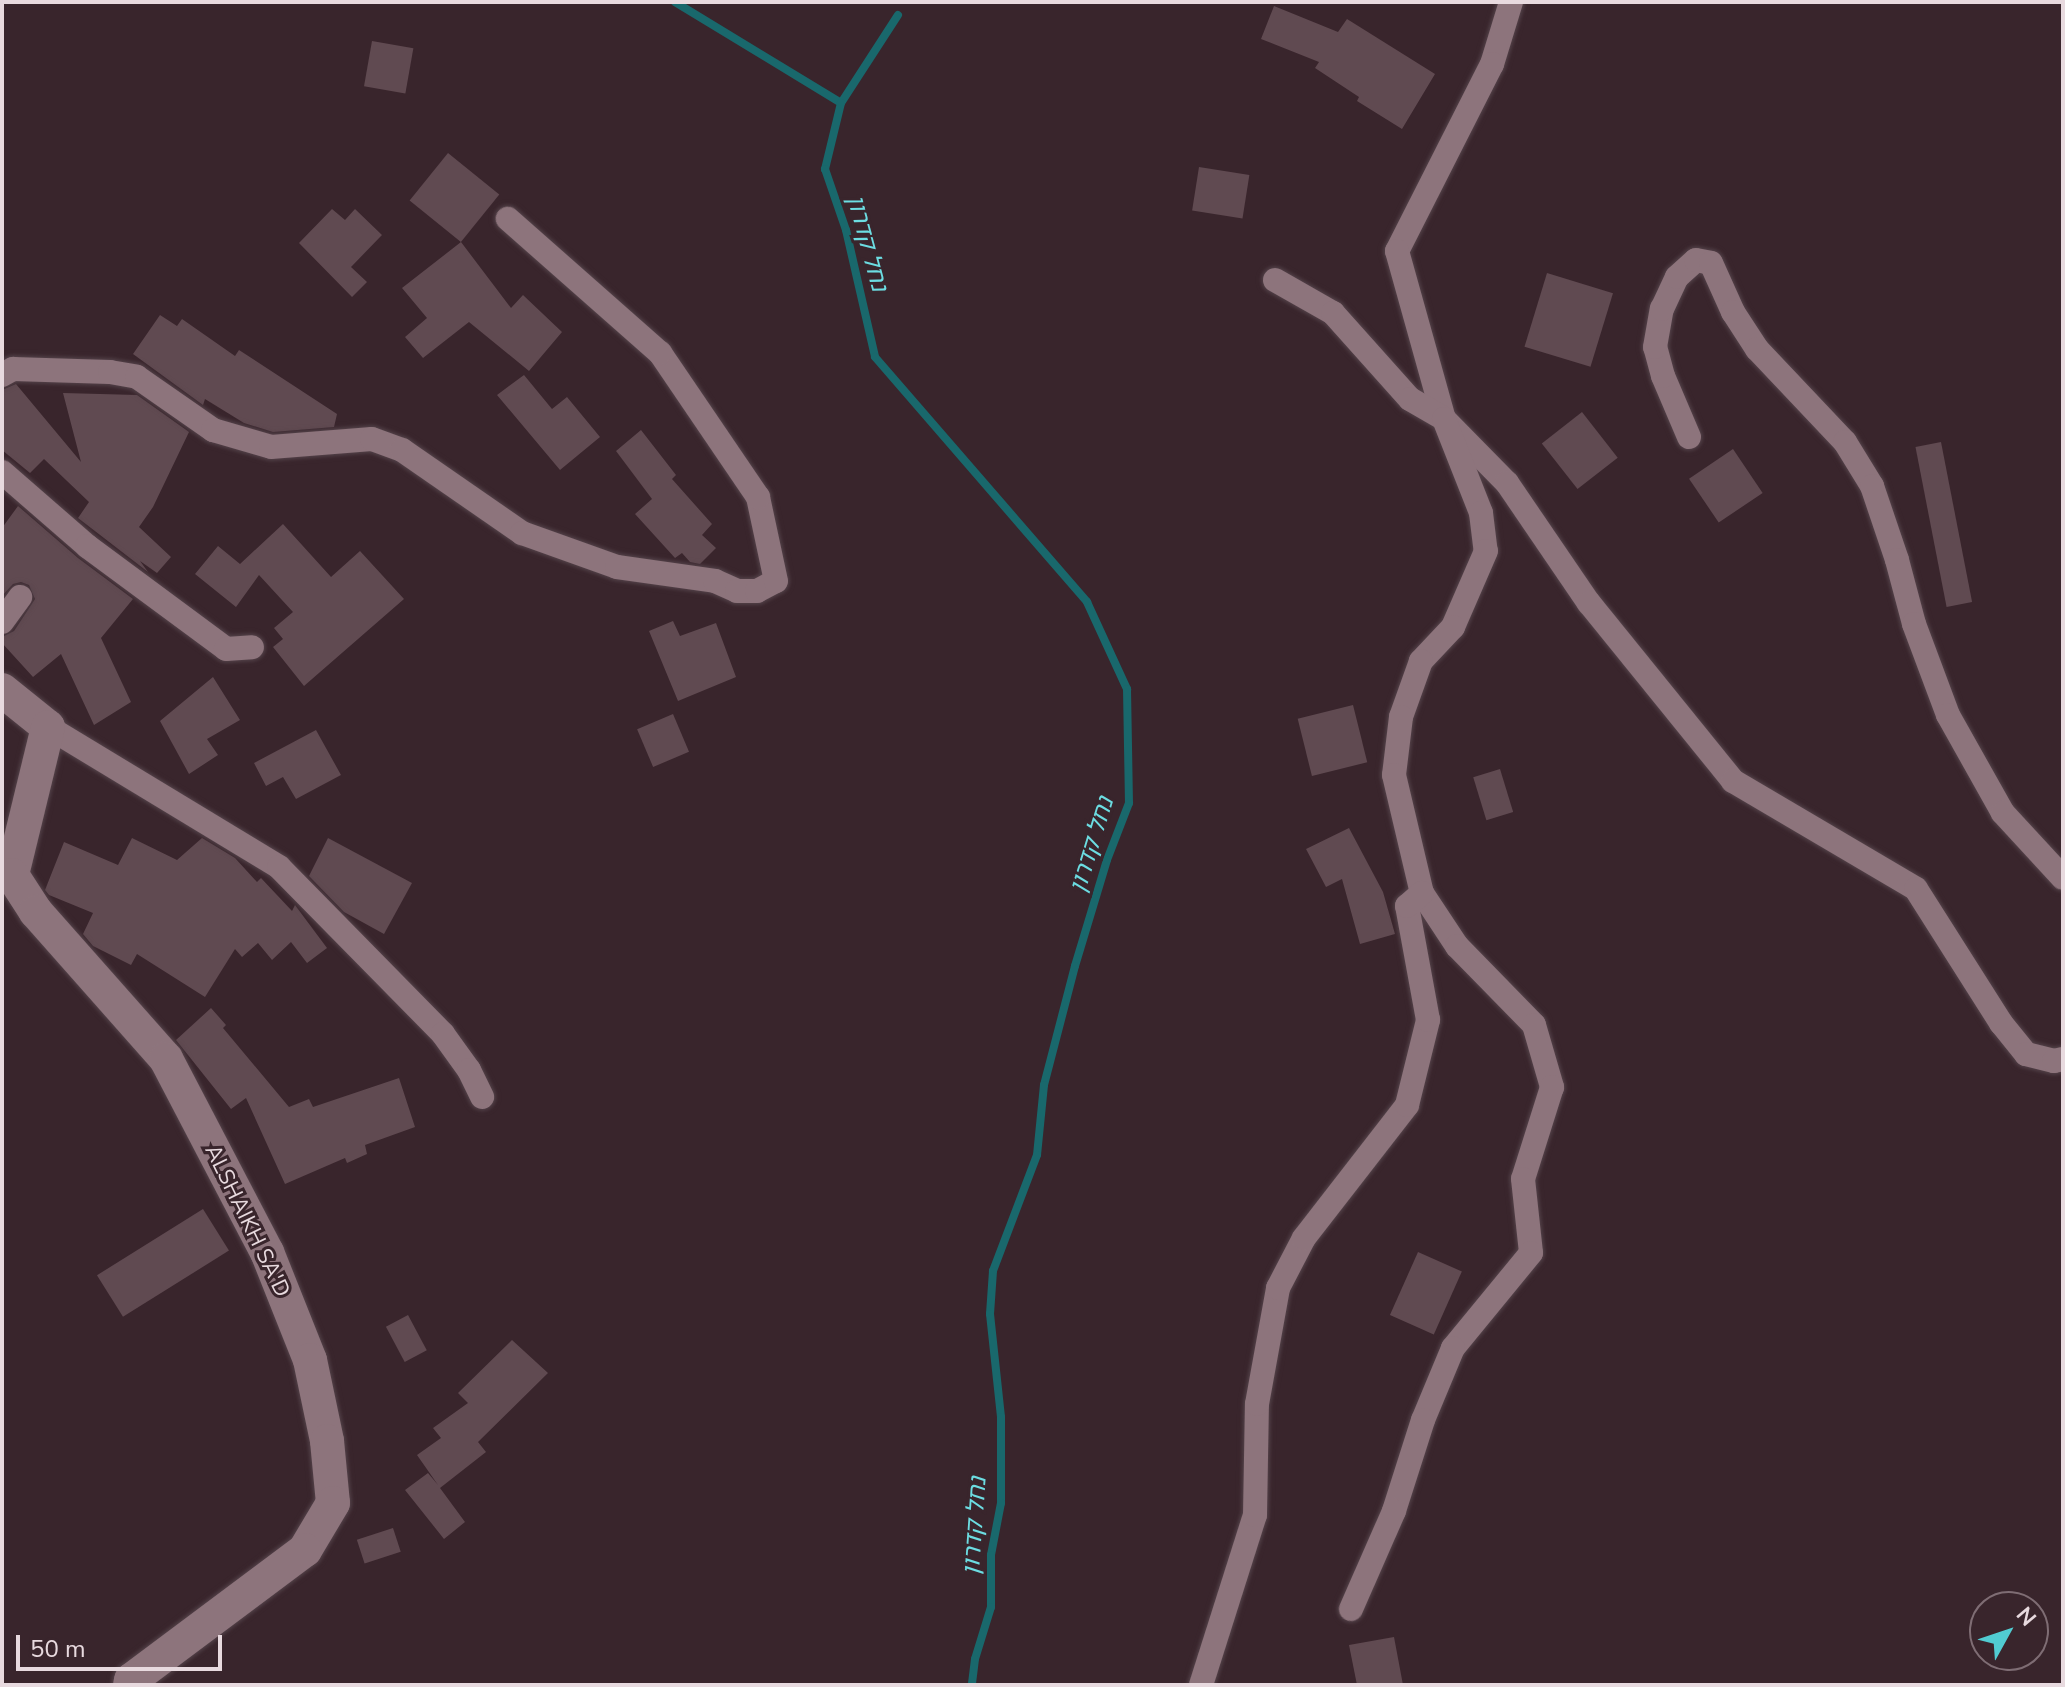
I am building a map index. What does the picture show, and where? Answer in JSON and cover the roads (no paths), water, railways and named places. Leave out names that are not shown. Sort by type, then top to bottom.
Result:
[{"type":"street","points":[[1351,1609],[1394,1511],[1423,1420],[1453,1348],[1531,1253],[1523,1179],[1552,1087],[1534,1025],[1457,946],[1422,893],[1394,775],[1401,717],[1421,661],[1453,627],[1486,551],[1481,513],[1444,419],[1397,251],[1492,64],[1511,2]]},
{"type":"street","points":[[2,375],[13,369],[110,372],[137,377],[213,430],[271,447],[372,439],[402,450],[522,533],[617,567],[715,581],[737,591],[757,591],[776,581],[758,497],[660,353],[508,219]]},
{"type":"street","points":[[1689,437],[1663,376],[1655,347],[1662,309],[1677,277],[1696,260],[1711,263],[1733,312],[1757,349],[1845,442],[1865,475],[1948,715],[2003,813],[2063,878]]},
{"type":"street","points":[[1275,280],[1333,313],[1410,399],[1444,419],[1507,483],[1589,603],[1733,781],[1916,889],[2001,1023],[2026,1054],[2054,1061],[2063,1059]]},
{"type":"street","points":[[2,472],[87,546],[226,649],[252,647]]},
{"type":"street","points":[[2,622],[20,597]]},
{"type":"street","points":[[2,690],[48,727],[279,867],[443,1034],[469,1070],[482,1097]]},
{"type":"street","name":"ALSHAIKH SA'D","points":[[48,727],[12,875],[36,912],[166,1059],[267,1252],[310,1360],[327,1441],[333,1503],[305,1550],[130,1685]]},
{"type":"street","points":[[1201,1685],[1255,1515],[1257,1404],[1278,1288],[1304,1238],[1407,1105],[1428,1020],[1407,906],[1422,893]]},
{"type":"waterway","points":[[675,2],[841,103]]},
{"type":"waterway","name":"נחל קדרון","points":[[898,15],[841,103],[825,169],[846,230],[875,357],[1087,602],[1127,689],[1129,803],[1107,860],[1075,966],[1044,1085],[1037,1155],[993,1271],[990,1314],[1001,1417],[1001,1503],[991,1555],[991,1607],[975,1659],[972,1685]]}]
